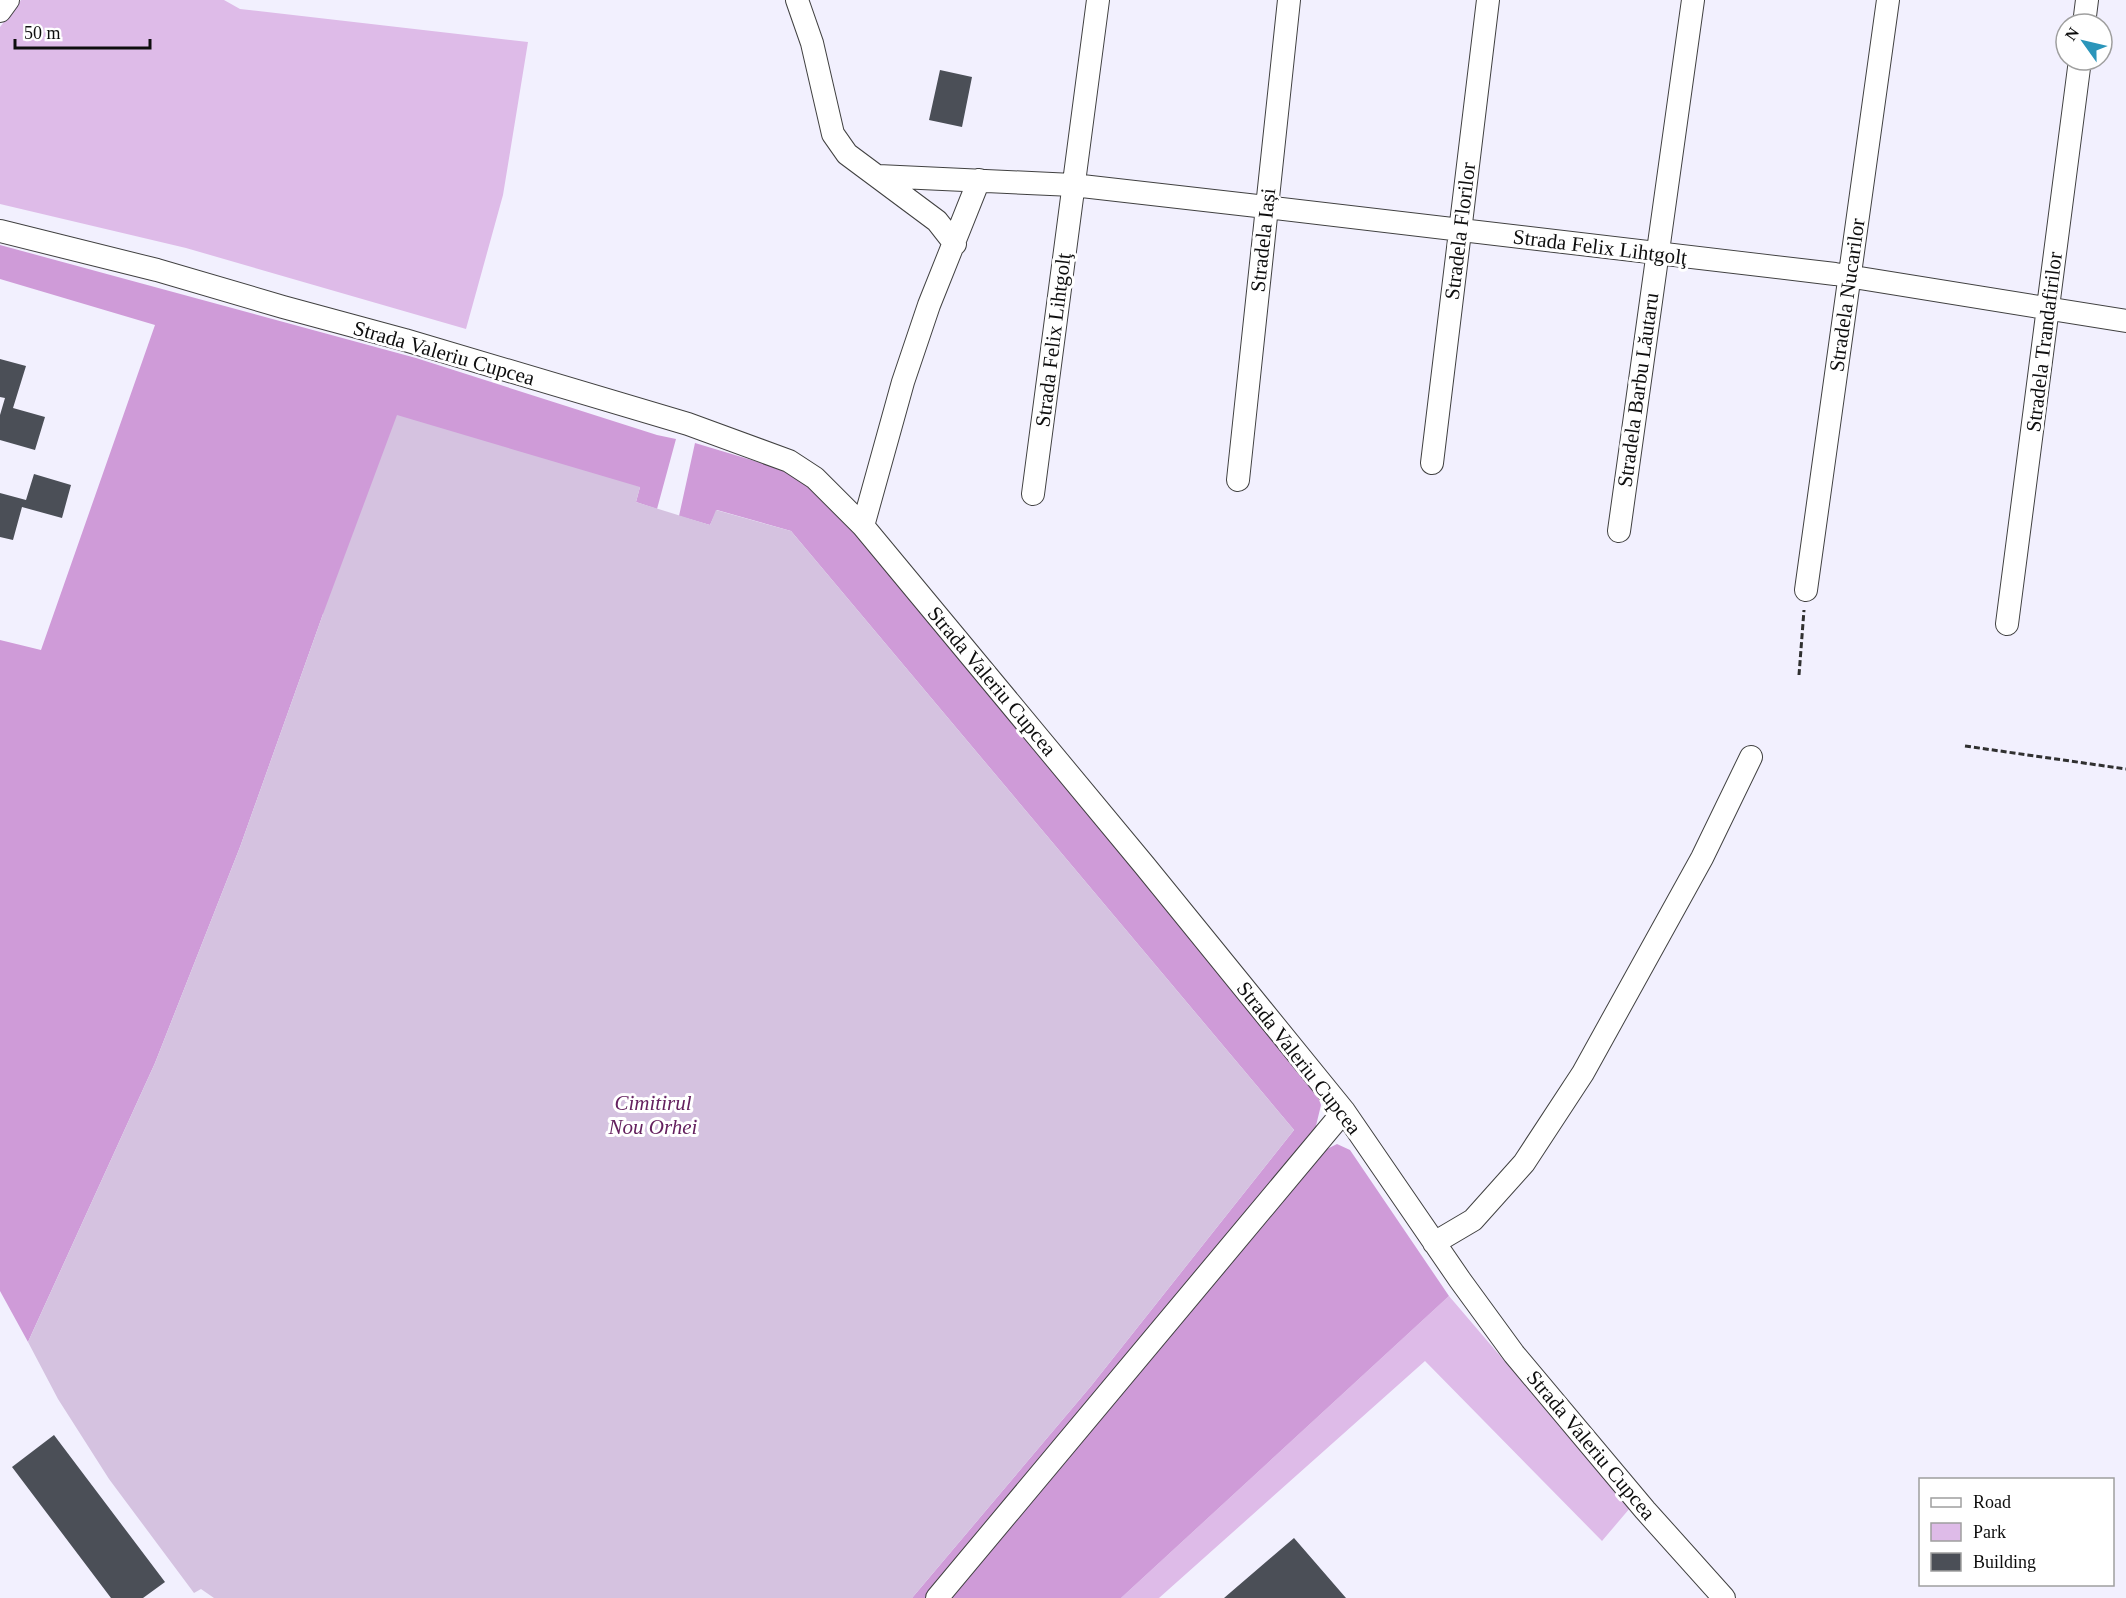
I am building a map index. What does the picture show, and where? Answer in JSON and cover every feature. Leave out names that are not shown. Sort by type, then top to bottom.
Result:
[{"type":"street","points":[[0,10],[8,0]]},
{"type":"street","points":[[797,0],[812,43],[834,134],[847,154],[937,221],[954,244]]},
{"type":"street","name":"Strada Felix Lihtgolţ","points":[[1033,494],[1098,0]]},
{"type":"street","name":"Stradela Iași","points":[[1238,480],[1289,0]]},
{"type":"street","name":"Stradela Florilor","points":[[1432,463],[1488,0]]},
{"type":"street","name":"Stradela Barbu Lăutaru","points":[[1619,531],[1693,0]]},
{"type":"street","name":"Stradela Nucarilor","points":[[1806,590],[1888,0]]},
{"type":"street","name":"Stradela Trandafirilor","points":[[2007,624],[2078,72]]},
{"type":"street","name":"Strada Felix Lihtgolţ","points":[[878,176],[1073,185],[1266,207],[1849,277],[2126,321]]},
{"type":"street","points":[[863,525],[903,382],[929,304],[979,180]]},
{"type":"street","name":"Strada Valeriu Cupcea","points":[[0,231],[158,270],[283,308],[405,340],[699,428],[789,462],[815,478],[863,525],[1344,1110],[1434,1243],[1514,1354],[1645,1510],[1724,1598]]},
{"type":"street","points":[[1434,1243],[1473,1220],[1524,1163],[1583,1073],[1702,858],[1751,757]]},
{"type":"street","points":[[937,1598],[1344,1110]]},
{"type":"path","points":[[1798,675],[1806,590]]},
{"type":"path","points":[[1965,746],[2126,769]]},
{"type":"green space","points":[[21,0],[224,0],[240,9],[528,42],[503,195],[466,329],[186,248],[0,204],[0,27]]},
{"type":"green space","name":"Cimitirul Nou Orhei","points":[[397,415],[640,487],[636,502],[710,525],[716,510],[791,531],[1294,1130],[1091,1386],[912,1598],[214,1598],[201,1589],[194,1593],[109,1479],[58,1399],[28,1342],[155,1063],[240,847]]},
{"type":"green space","points":[[1449,1296],[1630,1508],[1602,1541],[1425,1361],[1159,1598],[1121,1598]]},
{"type":"shaded area","points":[[0,245],[416,358],[657,435],[676,439],[657,509],[636,502],[640,487],[323,614],[240,847],[155,1063],[28,1342],[0,1291],[0,640],[41,650],[155,325],[0,279]]},
{"type":"shaded area","points":[[695,443],[795,473],[822,496],[941,633],[1314,1086],[1321,1105],[1314,1134],[927,1598],[912,1598],[1091,1386],[1294,1130],[791,531],[717,510],[710,525],[679,516]]},
{"type":"shaded area","points":[[1337,1144],[1350,1150],[1449,1296],[1121,1598],[948,1598],[1319,1153]]},
{"type":"building","points":[[940,70],[972,77],[962,127],[929,120]]},
{"type":"building","points":[[0,359],[26,366],[13,408],[45,417],[35,450],[0,440],[0,415],[5,398],[0,397]]},
{"type":"building","points":[[34,474],[71,485],[62,518],[22,507],[13,540],[0,537],[0,493],[26,500]]},
{"type":"building","points":[[54,1435],[165,1582],[143,1598],[111,1598],[12,1467]]},
{"type":"building","points":[[1294,1538],[1346,1598],[1224,1598]]}]
